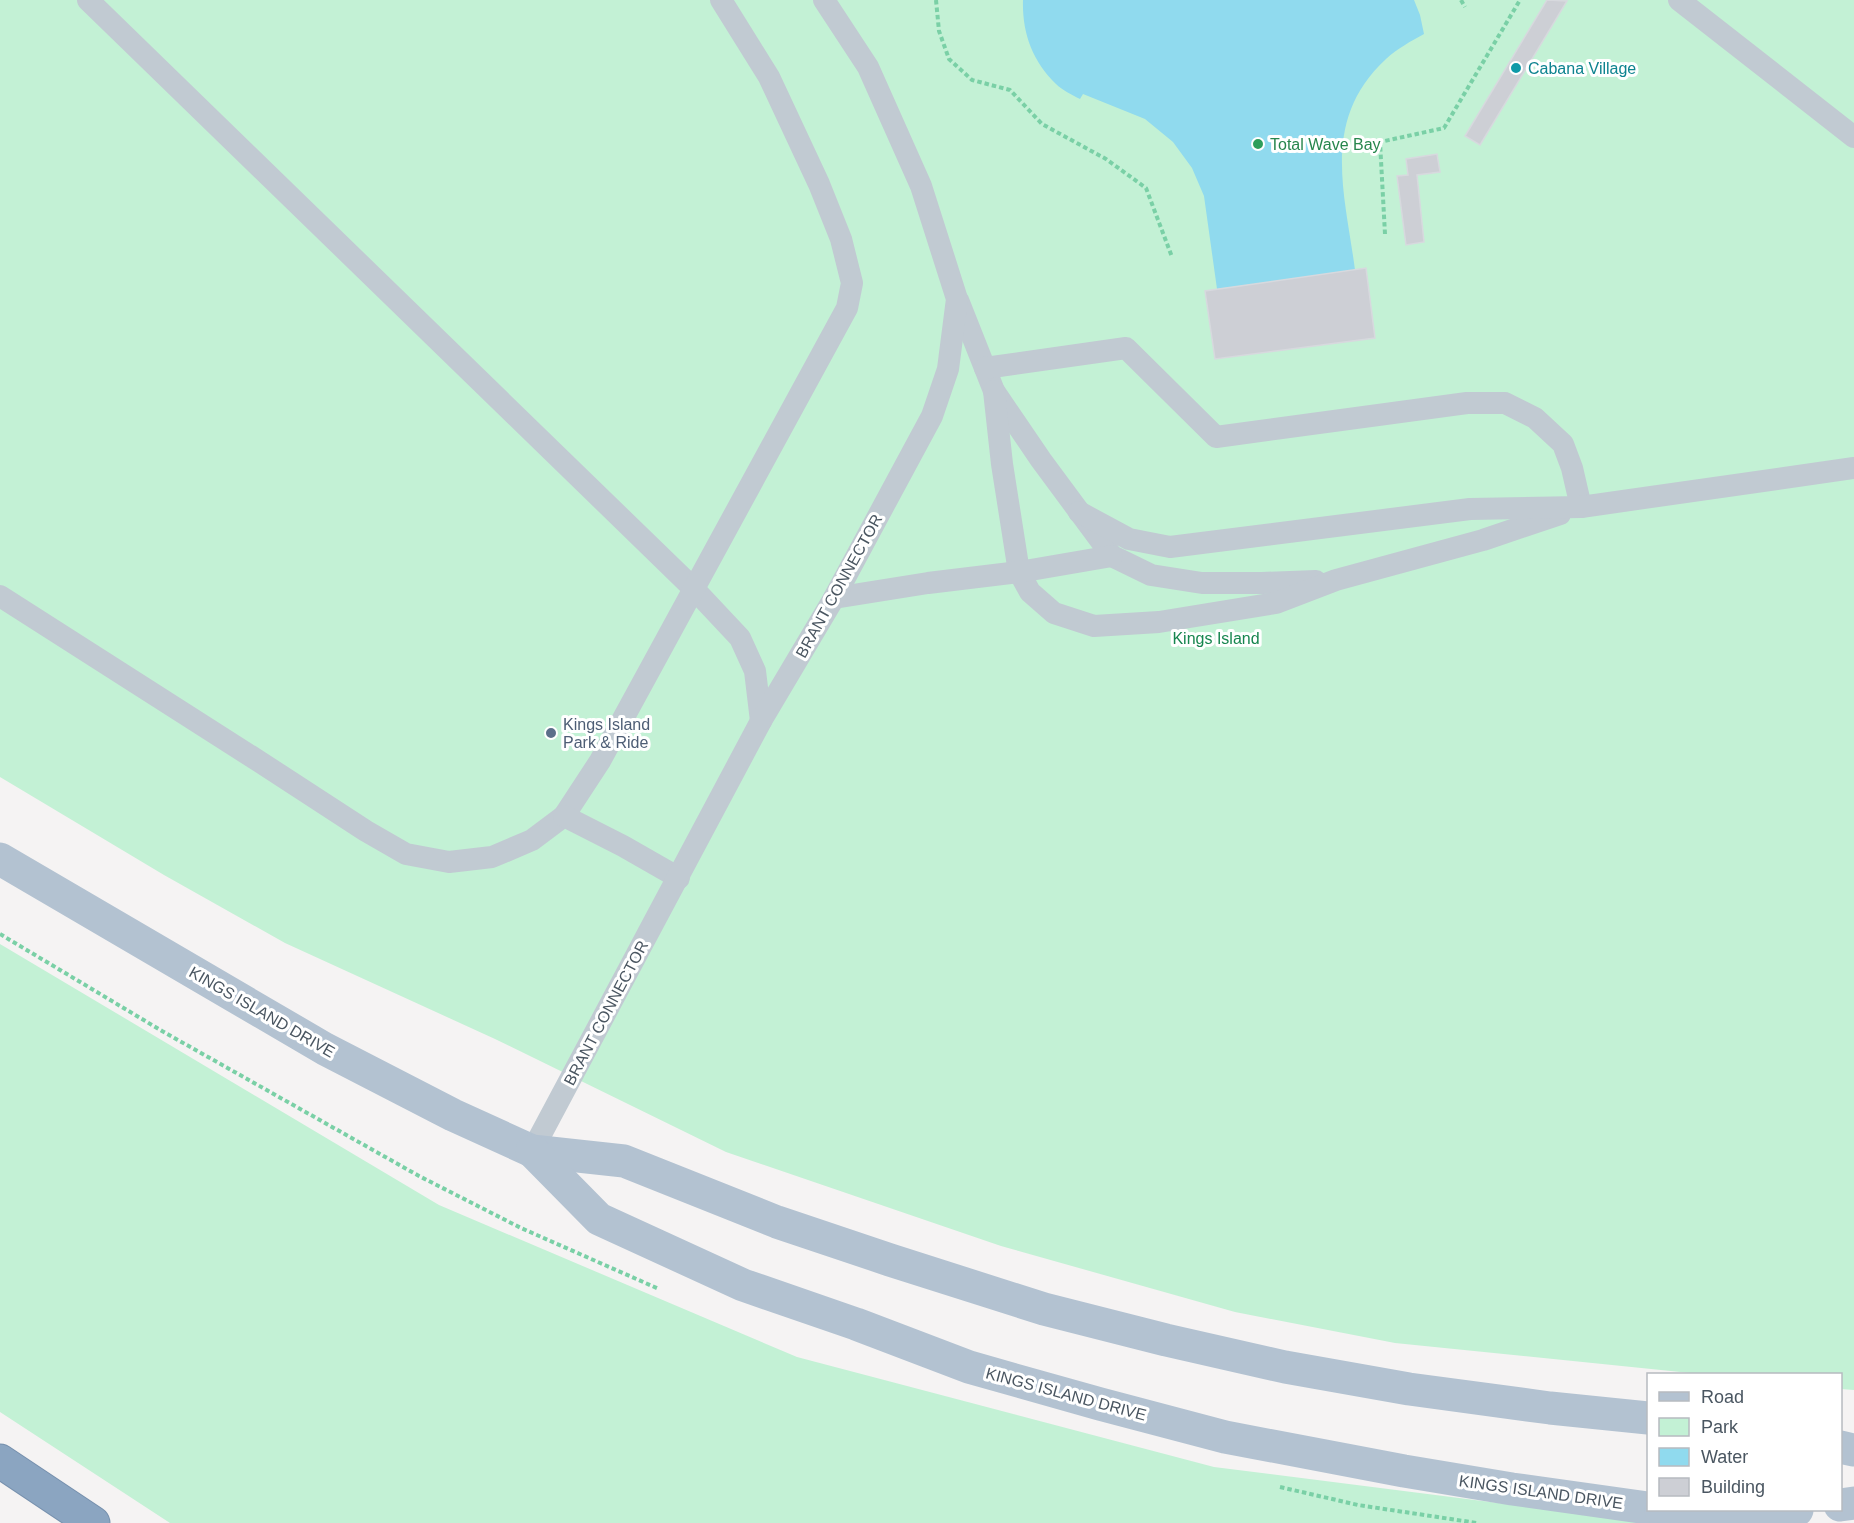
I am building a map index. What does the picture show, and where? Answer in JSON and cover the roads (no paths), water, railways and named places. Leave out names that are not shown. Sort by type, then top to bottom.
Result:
[{"type":"highway","points":[[0,1461],[93,1523]]},
{"type":"main road","name":"KINGS ISLAND DRIVE","points":[[0,859],[325,1049],[453,1115],[532,1151],[624,1161],[777,1222],[890,1260],[1044,1309],[1166,1340],[1285,1367],[1409,1389],[1550,1408],[1647,1418]]},
{"type":"main road","name":"KINGS ISLAND DRIVE","points":[[532,1151],[599,1219],[743,1285],[856,1324],[969,1367],[1225,1437],[1425,1475],[1647,1508]]},
{"type":"main road","points":[[1686,1511],[1736,1515],[1777,1511]]},
{"type":"lane","points":[[88,0],[694,589],[740,638],[755,671],[761,721]]},
{"type":"lane","points":[[0,596],[366,831],[406,854],[449,862],[492,857],[532,840],[564,816],[600,761],[847,308],[852,283],[841,239],[819,184],[769,77],[721,0]]},
{"type":"lane","name":"BRANT CONNECTOR","points":[[532,1151],[761,721],[834,598],[932,416],[948,369],[957,299],[921,186],[868,67],[824,0]]},
{"type":"lane","points":[[1679,0],[1854,137]]},
{"type":"lane","points":[[957,299],[994,391],[1078,512],[1112,556],[1151,575],[1202,583],[1336,580]]},
{"type":"lane","points":[[985,368],[1126,348],[1216,437],[1467,403],[1505,403],[1536,418],[1563,444],[1572,468],[1581,507]]},
{"type":"lane","points":[[994,391],[1002,464],[1019,572],[1030,592],[1054,613],[1094,626],[1159,622],[1276,603],[1336,580],[1483,540],[1581,507]]},
{"type":"lane","points":[[1078,512],[1129,539],[1170,547],[1470,509],[1581,507],[1854,468]]},
{"type":"lane","points":[[834,598],[1019,572],[1112,556]]},
{"type":"lane","points":[[564,816],[679,878]]},
{"type":"water","name":"Total Wave Bay","points":[[1023,0],[1414,0],[1424,34],[1390,55],[1365,82],[1352,107],[1345,132],[1342,158],[1343,185],[1355,270],[1217,289],[1204,196],[1192,168],[1173,142],[1145,119],[1083,94],[1080,99],[1056,84],[1041,66],[1030,45],[1024,23]]},
{"type":"place","name":"Cabana Village","points":[[1516,68]]},
{"type":"place","name":"Total Wave Bay","points":[[1258,144]]},
{"type":"place","name":"Kings Island Park & Ride","points":[[551,733]]},
{"type":"park label","name":"Kings Island","points":[[1216,638]]}]
